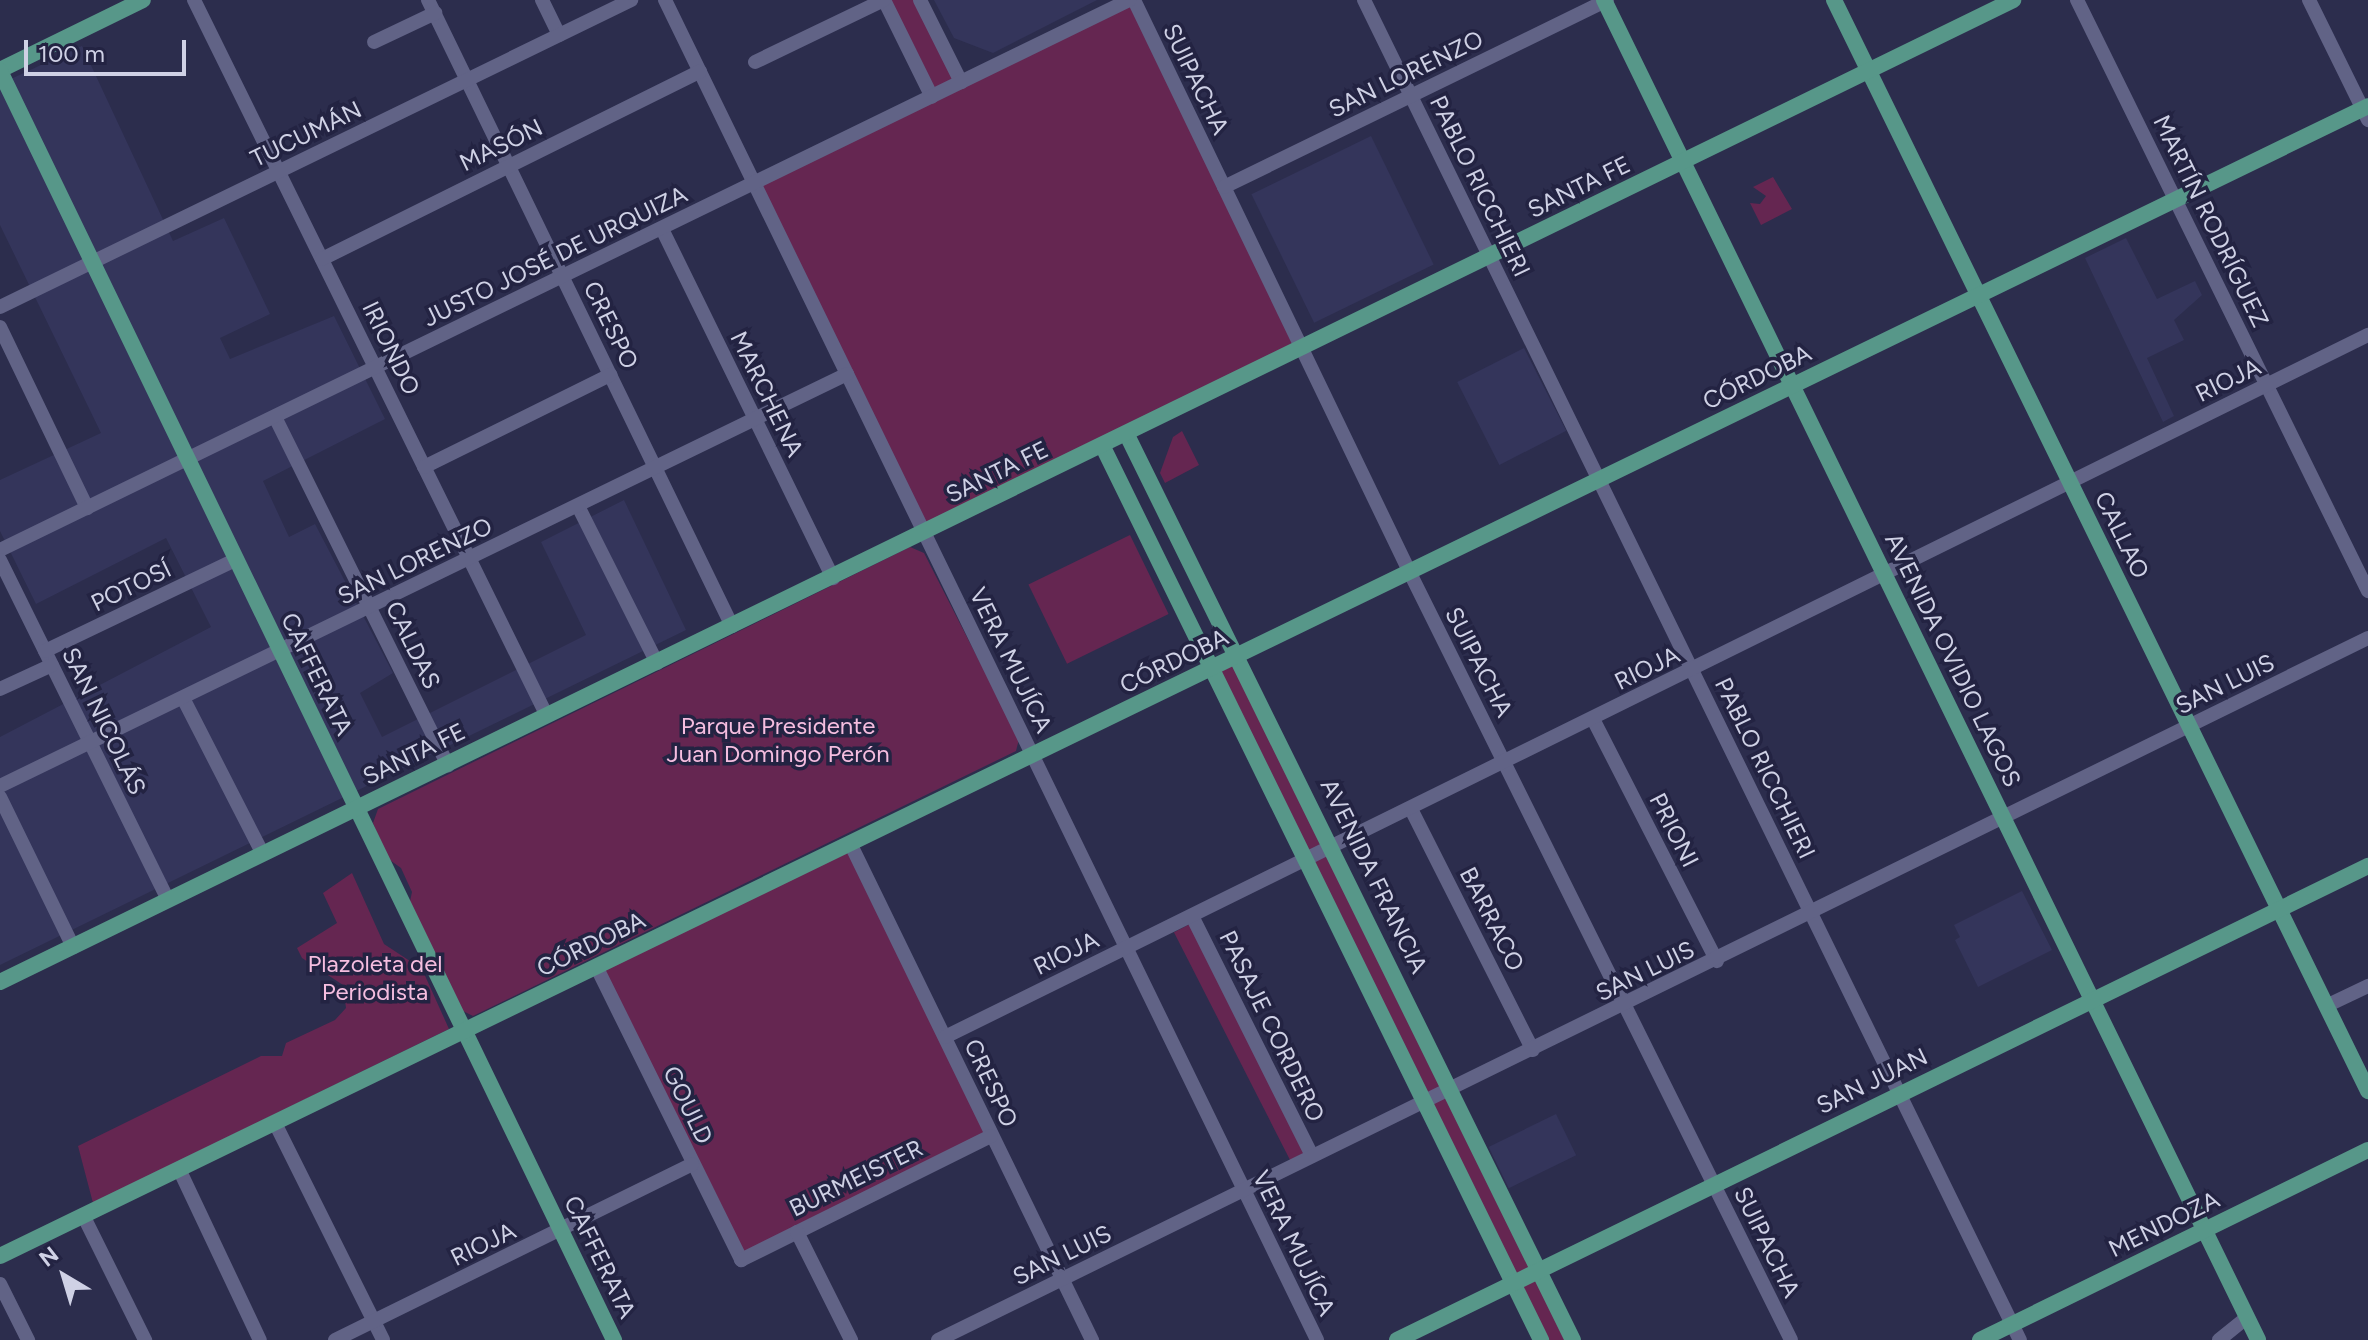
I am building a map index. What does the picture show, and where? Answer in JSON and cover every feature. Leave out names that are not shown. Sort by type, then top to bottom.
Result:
[{"type":"main road","points":[[0,70],[143,0]]},
{"type":"main road","name":"AVENIDA OVIDIO LAGOS","points":[[1605,0],[2258,1340]]},
{"type":"main road","name":"CALLAO","points":[[1834,0],[2368,1091]]},
{"type":"main road","name":"SANTA FE","points":[[0,982],[1304,350],[2013,0]]},
{"type":"main road","name":"CAFFERATA","points":[[0,70],[355,810],[614,1340]]},
{"type":"main road","name":"CÓRDOBA","points":[[0,1256],[2177,199],[2366,112]]},
{"type":"main road","name":"AVENIDA FRANCIA","points":[[1127,435],[1334,847],[1573,1340]]},
{"type":"main road","points":[[1103,447],[1309,860],[1541,1340]]},
{"type":"main road","name":"SAN JUAN","points":[[1397,1340],[2368,866]]},
{"type":"main road","name":"MENDOZA","points":[[1980,1340],[2016,1332],[2205,1230],[2368,1150]]},
{"type":"street","name":"IRIONDO","points":[[194,0],[547,716]]},
{"type":"street","points":[[542,0],[559,35]]},
{"type":"street","name":"TUCUMÁN","points":[[0,307],[631,0]]},
{"type":"street","name":"VERA MUJÍCA","points":[[665,0],[1317,1340]]},
{"type":"street","points":[[755,62],[884,0],[932,97]]},
{"type":"street","points":[[920,0],[961,82]]},
{"type":"street","name":"JUSTO JOSÉ DE URQUIZA","points":[[0,550],[1131,0]]},
{"type":"street","name":"SUIPACHA","points":[[1131,0],[1410,573],[1791,1340]]},
{"type":"street","name":"PABLO RICCHIERI","points":[[1364,0],[2016,1332]]},
{"type":"street","name":"SAN LORENZO","points":[[1224,187],[1605,0]]},
{"type":"street","name":"MARTÍN RODRÍGUEZ","points":[[2077,0],[2368,591]]},
{"type":"street","points":[[2309,0],[2366,112]]},
{"type":"street","points":[[374,42],[432,7]]},
{"type":"street","name":"CRESPO","points":[[432,7],[732,626]]},
{"type":"street","name":"MASÓN","points":[[322,259],[700,71]]},
{"type":"street","name":"MARCHENA","points":[[662,229],[833,578]]},
{"type":"street","points":[[0,327],[87,508]]},
{"type":"street","name":"RIOJA","points":[[945,1037],[2368,335]]},
{"type":"street","name":"SAN LORENZO","points":[[0,786],[847,374]]},
{"type":"street","points":[[424,467],[610,375]]},
{"type":"street","name":"CALDAS","points":[[275,417],[448,765]]},
{"type":"street","points":[[578,506],[657,663]]},
{"type":"street","name":"SAN NICOLÁS","points":[[0,560],[168,900]]},
{"type":"street","name":"POTOSÍ","points":[[0,689],[48,658],[235,560]]},
{"type":"street","name":"SAN LUIS","points":[[938,1340],[1717,961],[2368,638]]},
{"type":"street","points":[[183,698],[263,854]]},
{"type":"street","name":"PRIONI","points":[[1593,719],[1717,961]]},
{"type":"street","points":[[0,797],[73,947]]},
{"type":"street","name":"BARRACO","points":[[1411,809],[1533,1050]]},
{"type":"street","name":"CRESPO","points":[[851,845],[1092,1340]]},
{"type":"street","name":"PASAJE CORDERO","points":[[1192,916],[1312,1156]]},
{"type":"street","name":"GOULD","points":[[597,968],[741,1260]]},
{"type":"street","points":[[2326,1006],[2368,986]]},
{"type":"street","points":[[275,1123],[383,1340]]},
{"type":"street","name":"BURMEISTER","points":[[741,1260],[991,1136]]},
{"type":"street","name":"RIOJA","points":[[335,1340],[692,1164]]},
{"type":"street","points":[[179,1169],[260,1340]]},
{"type":"street","points":[[83,1215],[145,1340]]},
{"type":"street","points":[[797,1232],[851,1340]]},
{"type":"street","points":[[0,1284],[28,1340]]},
{"type":"street","points":[[2219,1340],[2247,1317]]},
{"type":"shaded area","points":[[934,0],[1097,0],[993,53],[954,38]]},
{"type":"shaded area","points":[[82,46],[173,241],[224,218],[270,314],[220,338],[230,359],[334,316],[385,419],[263,481],[289,537],[315,524],[393,673],[360,693],[382,737],[586,635],[541,542],[624,500],[686,630],[0,965],[0,737],[211,627],[166,538],[36,604],[0,531],[0,480],[101,433],[0,225],[0,84]]},
{"type":"shaded area","points":[[1371,136],[1434,265],[1314,323],[1251,194]]},
{"type":"shaded area","points":[[2126,238],[2157,299],[2195,281],[2202,295],[2174,320],[2184,340],[2147,358],[2174,416],[2163,422],[2085,258]]},
{"type":"shaded area","points":[[1524,348],[1566,431],[1499,465],[1457,382]]},
{"type":"shaded area","points":[[2022,891],[2052,950],[1978,987],[1955,940],[1960,937],[1954,925]]},
{"type":"shaded area","points":[[1556,1114],[1576,1155],[1509,1188],[1489,1147]]},
{"type":"green space","points":[[884,0],[920,0],[961,82],[1129,0],[1304,350],[925,533],[754,184],[931,97]]},
{"type":"green space","points":[[1773,177],[1792,209],[1761,225],[1750,203],[1760,204],[1766,196],[1753,187]]},
{"type":"green space","points":[[1182,431],[1199,465],[1165,483],[1160,473],[1173,437]]},
{"type":"green space","points":[[1130,535],[1169,614],[1067,664],[1028,585]]},
{"type":"green space","name":"Parque Presidente Juan Domingo Perón","points":[[910,547],[924,553],[1019,739],[1016,751],[473,1016],[461,1010],[409,906],[412,892],[401,868],[387,858],[373,823],[378,809]]},
{"type":"green space","points":[[1237,657],[1570,1340],[1541,1340],[1214,668]]},
{"type":"green space","points":[[851,845],[993,1135],[739,1259],[598,969]]},
{"type":"green space","name":"Plazoleta del Periodista","points":[[352,873],[384,944],[422,969],[449,1029],[93,1203],[78,1146],[261,1056],[282,1056],[286,1043],[335,1020],[346,1008],[343,985],[302,958],[297,948],[337,923],[323,893]]},
{"type":"green space","points":[[1190,924],[1306,1152],[1290,1160],[1174,932]]}]
